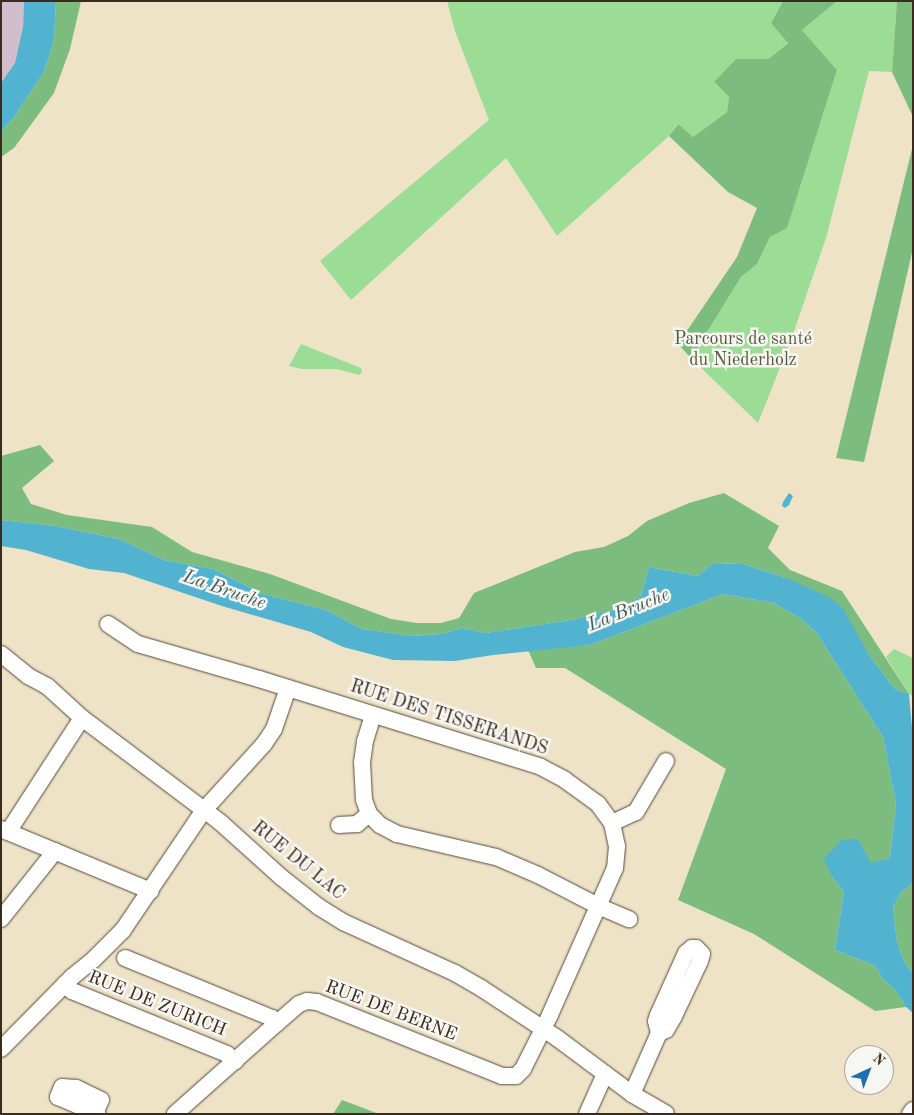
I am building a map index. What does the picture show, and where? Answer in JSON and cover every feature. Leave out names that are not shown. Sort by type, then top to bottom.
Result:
[{"type":"street","name":"RUE DES TISSERANDS","points":[[108,624],[138,644],[288,688],[541,767],[584,791],[598,804],[612,824],[617,846],[614,868],[544,1028]]},
{"type":"street","name":"RUE DU LAC","points":[[1,654],[47,686],[82,718],[204,810],[281,877],[319,907],[343,922],[463,977],[544,1028],[632,1094],[666,1114]]},
{"type":"street","points":[[1,1049],[65,984],[123,930],[204,810],[264,744],[274,729],[288,688]]},
{"type":"street","points":[[373,714],[365,741],[362,762],[364,800],[369,814],[380,826],[397,834],[496,857],[629,919]]},
{"type":"street","points":[[82,718],[5,830],[151,891]]},
{"type":"street","points":[[612,824],[636,812],[666,761]]},
{"type":"street","points":[[339,825],[357,824],[369,814]]},
{"type":"street","points":[[4,910],[55,851]]},
{"type":"street","points":[[125,958],[272,1018],[277,1023]]},
{"type":"street","name":"RUE DE ZURICH","points":[[65,984],[72,991],[227,1054],[234,1061]]},
{"type":"street","name":"RUE DE BERNE","points":[[175,1114],[299,1004],[307,1001],[317,1002],[510,1077],[516,1076],[523,1069],[544,1028]]},
{"type":"street","points":[[632,1094],[659,1033]]},
{"type":"street","points":[[587,1114],[605,1074]]},
{"type":"street","points":[[910,1114],[913,1110]]},
{"type":"shaded area","points":[[1,1],[24,1],[23,27],[15,63],[1,83]]},
{"type":"green space","points":[[56,1],[81,1],[70,49],[54,93],[14,148],[1,157],[1,131],[11,121],[44,72],[54,40]]},
{"type":"green space","points":[[447,1],[783,1],[771,23],[788,42],[768,59],[736,59],[714,83],[729,97],[727,112],[693,137],[677,124],[669,136],[557,236],[506,158],[351,300],[320,261],[489,120],[455,31]]},
{"type":"green space","points":[[783,1],[837,1],[802,30],[837,70],[787,228],[770,237],[757,264],[741,277],[691,358],[678,344],[737,257],[757,208],[728,192],[669,136],[678,124],[693,137],[727,112],[729,97],[714,82],[736,59],[768,59],[788,43],[771,23]]},
{"type":"green space","name":"Parcours de santé du Niederholz","points":[[837,1],[897,1],[892,72],[869,71],[826,238],[792,337],[758,423],[691,358],[741,277],[757,264],[770,237],[787,227],[837,70],[802,30]]},
{"type":"green space","points":[[897,1],[913,1],[913,117],[892,72]]},
{"type":"green space","points":[[913,145],[913,248],[864,462],[836,458]]},
{"type":"green space","points":[[301,344],[361,368],[362,372],[359,375],[336,369],[302,369],[289,366]]},
{"type":"green space","points":[[40,445],[54,461],[22,488],[31,504],[67,515],[152,527],[192,552],[270,574],[391,619],[417,623],[441,623],[459,618],[474,593],[575,552],[604,547],[628,536],[647,521],[689,503],[724,493],[779,526],[768,548],[790,570],[842,591],[909,694],[895,689],[869,655],[787,578],[743,564],[713,563],[698,576],[649,567],[641,596],[622,608],[571,620],[486,633],[463,628],[440,634],[412,636],[362,629],[326,610],[263,594],[213,569],[164,560],[119,539],[56,526],[1,520],[1,456]]},
{"type":"green space","points":[[723,594],[774,603],[801,619],[816,632],[883,737],[896,803],[890,858],[832,877],[844,891],[835,950],[876,966],[882,978],[897,992],[906,1007],[875,1011],[754,934],[678,900],[726,769],[565,668],[536,668],[528,650],[590,645]]},
{"type":"green space","points":[[894,649],[913,658],[913,696],[909,694],[886,657]]},
{"type":"green space","points":[[913,883],[913,973],[904,962],[897,942],[893,908],[901,892]]},
{"type":"green space","points":[[342,1100],[379,1114],[333,1114]]},
{"type":"water","points":[[24,1],[56,1],[54,40],[44,72],[11,121],[1,131],[1,83],[15,63],[23,27]]},
{"type":"water","points":[[789,493],[793,496],[789,505],[785,508],[782,506],[783,502]]},
{"type":"water","name":"La Bruche","points":[[1,520],[56,526],[119,539],[164,560],[213,569],[263,594],[326,610],[362,629],[412,636],[440,634],[463,628],[486,633],[571,620],[622,608],[641,596],[649,567],[698,576],[713,563],[743,564],[787,578],[829,597],[843,608],[869,655],[895,689],[909,694],[913,740],[913,883],[901,892],[893,908],[897,942],[904,962],[913,973],[913,1013],[906,1007],[897,992],[882,978],[876,966],[835,950],[844,891],[832,877],[824,859],[841,840],[858,839],[871,863],[890,858],[896,803],[883,737],[816,632],[801,619],[774,603],[723,594],[590,645],[455,661],[393,660],[343,647],[311,632],[222,606],[124,573],[89,569],[26,550],[1,546]]}]
